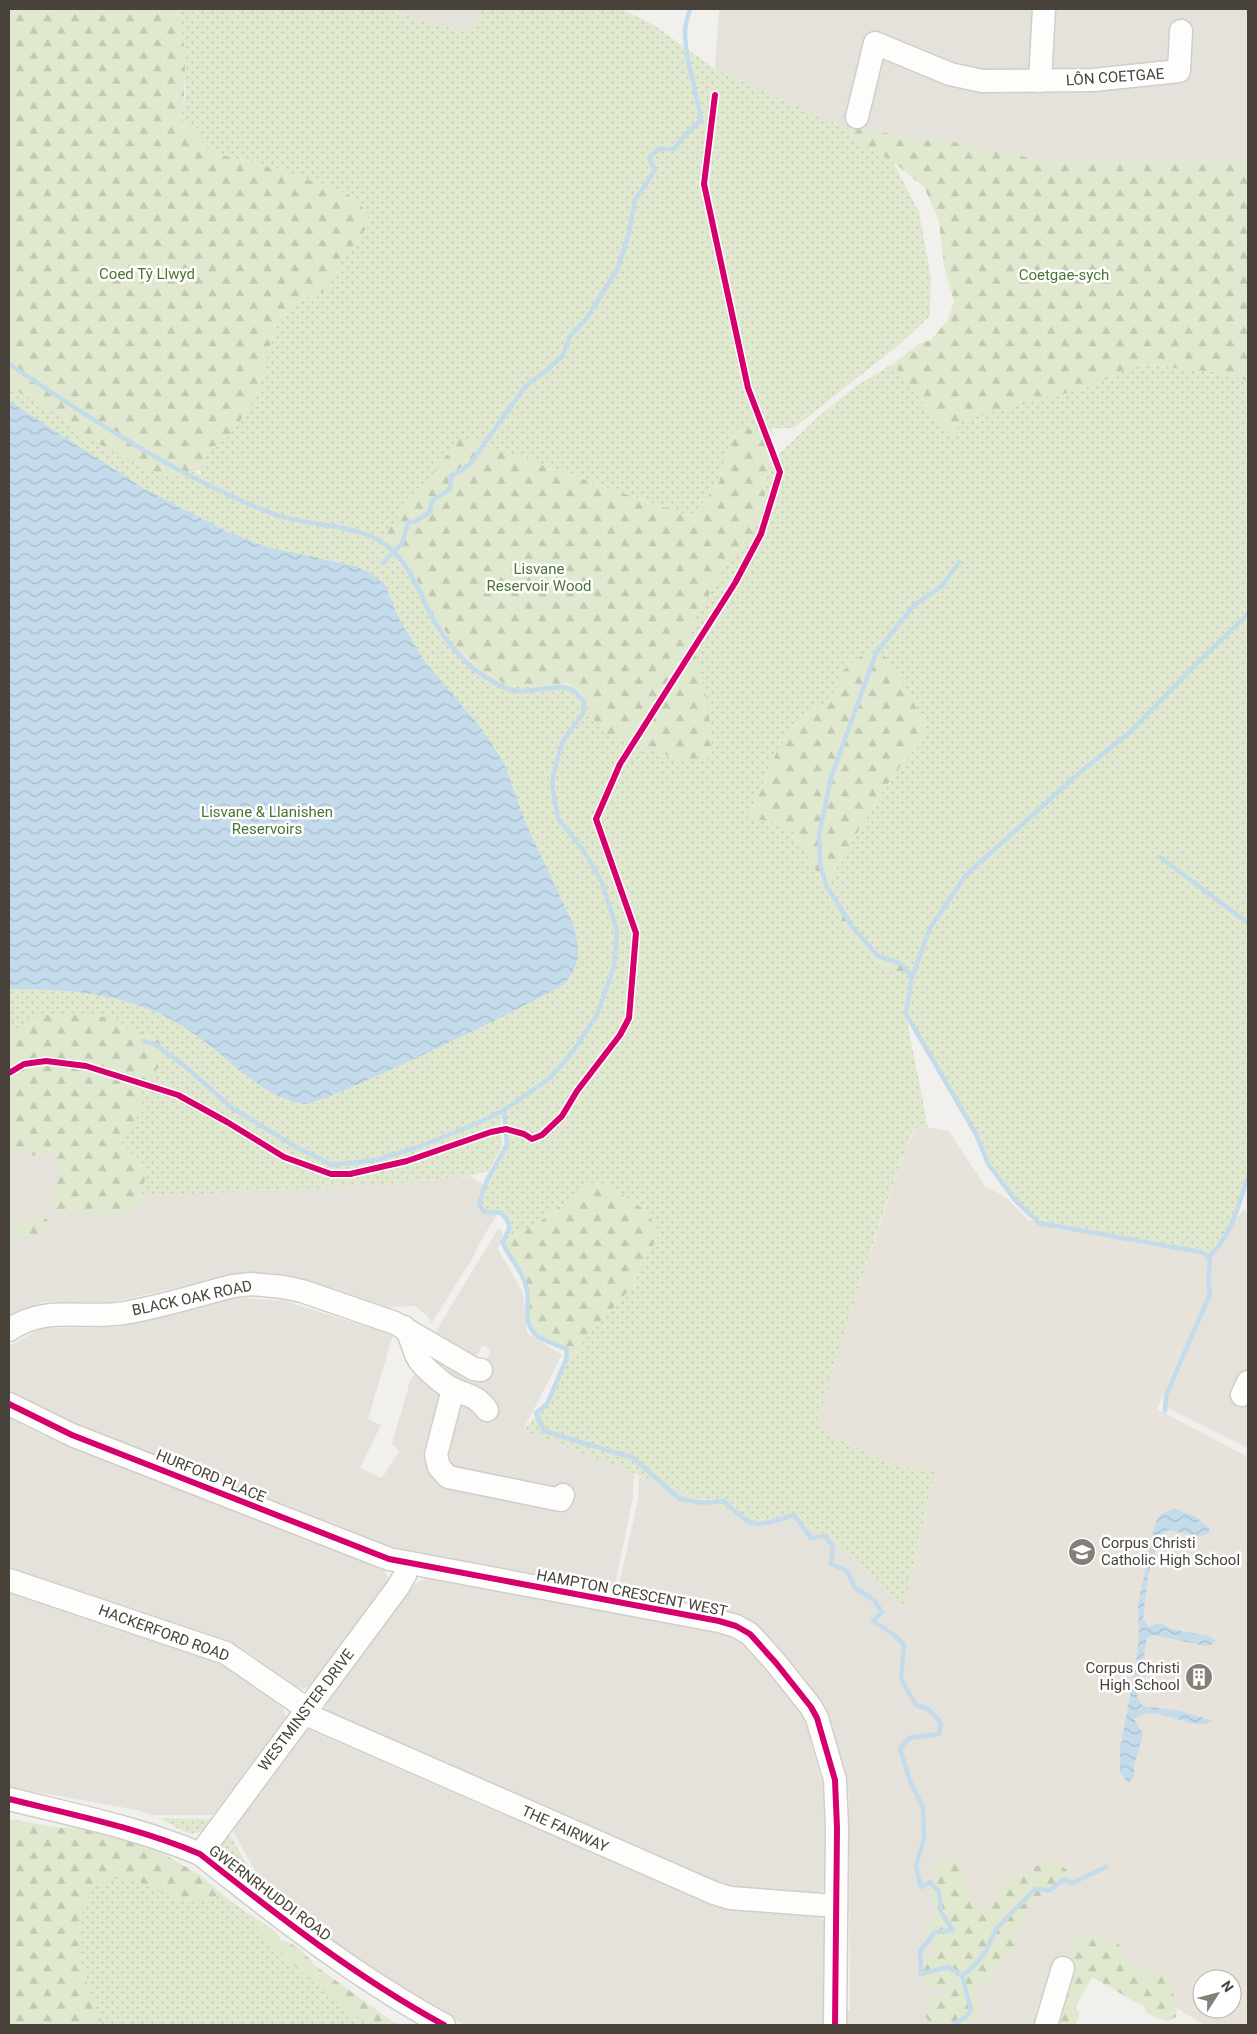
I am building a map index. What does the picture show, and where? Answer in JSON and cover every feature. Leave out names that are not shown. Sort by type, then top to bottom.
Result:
[{"type":"street","points":[[1040,81],[1044,9]]},
{"type":"street","name":"LÔN COETGAE","points":[[857,117],[875,43],[958,75],[982,81],[1093,80],[1180,71],[1181,31]]},
{"type":"street","name":"BLACK OAK ROAD","points":[[9,1330],[30,1318],[48,1314],[120,1313],[233,1286],[252,1284],[302,1291],[404,1327],[474,1369],[481,1370]]},
{"type":"street","points":[[404,1327],[410,1333],[418,1359],[453,1389],[479,1399],[487,1410]]},
{"type":"street","points":[[453,1389],[436,1455],[439,1467],[448,1477],[561,1500],[563,1495]]},
{"type":"street","name":"HURFORD PLACE","points":[[9,1404],[72,1434],[377,1555],[408,1563]]},
{"type":"street","name":"WESTMINSTER DRIVE","points":[[200,1854],[398,1587],[405,1575],[408,1563]]},
{"type":"street","name":"HAMPTON CRESCENT WEST","points":[[408,1563],[719,1621],[736,1626],[750,1634],[811,1707],[817,1718],[835,1780],[837,1828],[835,2025]]},
{"type":"street","name":"HACKERFORD ROAD","points":[[9,1580],[226,1653],[300,1704],[306,1711]]},
{"type":"street","name":"THE FAIRWAY","points":[[306,1711],[312,1717],[714,1893],[730,1898],[836,1906]]},
{"type":"street","name":"GWERNRHUDDI ROAD","points":[[9,1799],[121,1825],[200,1854],[325,1951],[444,2025]]},
{"type":"street","points":[[1046,2025],[1063,1968]]},
{"type":"shaded area","points":[[381,9],[479,9],[476,30],[456,29]]},
{"type":"shaded area","points":[[719,9],[1248,9],[1248,159],[1242,161],[1049,162],[940,139],[918,141],[888,133],[844,127],[715,69]]},
{"type":"shaded area","name":"Corpus Christi Catholic High School","points":[[928,1127],[949,1131],[985,1186],[1007,1198],[1028,1220],[1208,1255],[1205,1299],[1157,1409],[1248,1457],[1248,2025],[1204,2025],[1194,2019],[1242,2019],[1242,1969],[1192,1969],[1192,2018],[1085,1951],[1106,1880],[1064,1872],[1028,1885],[969,1978],[937,1858],[944,1698],[936,1666],[904,1608],[935,1471],[894,1466],[824,1431],[819,1416],[857,1292],[899,1168],[915,1128]]},
{"type":"shaded area","points":[[9,1135],[90,1152],[98,1196],[150,1196],[381,1185],[469,1176],[507,1198],[472,1259],[431,1324],[428,1317],[415,1306],[387,1307],[312,1282],[272,1273],[231,1275],[113,1302],[44,1302],[9,1317]]},
{"type":"shaded area","points":[[1244,1209],[1248,1216],[1248,1448],[1162,1405],[1203,1296],[1214,1246]]},
{"type":"shaded area","points":[[498,1229],[503,1232],[498,1249],[523,1293],[527,1333],[562,1355],[523,1430],[634,1473],[633,1498],[614,1589],[383,1545],[56,1416],[9,1393],[9,1346],[42,1328],[118,1327],[196,1309],[228,1299],[247,1298],[285,1301],[393,1335],[368,1419],[381,1425],[360,1468],[382,1478],[399,1451],[392,1444],[410,1381],[414,1375],[418,1375],[433,1365],[428,1349],[486,1382],[493,1371],[484,1364],[491,1350],[483,1345],[474,1361],[434,1334]]},
{"type":"shaded area","points":[[9,1418],[41,1435],[369,1564],[384,1571],[389,1578],[388,1582],[311,1685],[303,1689],[239,1646],[9,1567]]},
{"type":"shaded area","points":[[639,1475],[751,1519],[798,1522],[831,1537],[904,1608],[936,1666],[944,1698],[943,1755],[983,1935],[1064,1872],[1107,1880],[1099,1900],[1085,1951],[1036,2025],[847,2025],[847,2011],[850,2010],[849,1795],[841,1759],[827,1714],[817,1695],[777,1645],[760,1628],[748,1620],[733,1613],[618,1590],[638,1500]]},
{"type":"shaded area","points":[[427,1578],[685,1626],[729,1636],[742,1642],[800,1712],[807,1728],[824,1791],[825,1886],[823,1891],[810,1894],[720,1885],[329,1711],[326,1708],[327,1701],[415,1584]]},
{"type":"shaded area","points":[[9,1592],[224,1664],[283,1708],[286,1718],[213,1815],[151,1815],[137,1810],[9,1787]]},
{"type":"shaded area","points":[[309,1730],[710,1905],[728,1910],[817,1917],[823,1920],[825,1926],[824,2025],[465,2025],[404,1992],[275,1901],[263,1885],[232,1830],[305,1732]]},
{"type":"green space","name":"Coed Tŷ Llwyd","points":[[9,9],[167,9],[180,16],[185,68],[181,119],[211,152],[284,171],[348,194],[367,212],[369,225],[340,263],[329,289],[303,299],[277,321],[255,401],[227,438],[209,450],[200,470],[176,477],[153,471],[77,433],[55,413],[20,393],[9,383]]},
{"type":"green space","points":[[167,9],[381,9],[456,29],[476,30],[479,9],[621,9],[654,25],[715,69],[844,127],[851,128],[850,137],[893,162],[919,212],[931,278],[930,316],[900,344],[794,428],[748,429],[732,433],[719,482],[692,517],[524,459],[382,537],[397,549],[410,565],[442,623],[467,658],[482,671],[508,684],[519,687],[534,687],[564,684],[571,686],[584,698],[759,473],[822,413],[859,384],[893,364],[951,439],[961,421],[1031,401],[1138,364],[1225,373],[1248,381],[1248,1177],[1229,1230],[1209,1257],[1201,1252],[1039,1223],[1015,1200],[988,1164],[976,1134],[906,1016],[928,1127],[914,1128],[864,1271],[819,1416],[824,1431],[894,1466],[935,1471],[904,1608],[831,1537],[798,1522],[751,1519],[523,1430],[547,1404],[566,1360],[575,1360],[576,1349],[633,1286],[642,1264],[660,1233],[644,1210],[613,1189],[595,1181],[535,1225],[502,1242],[509,1230],[508,1221],[501,1213],[484,1212],[479,1204],[487,1180],[507,1145],[504,1117],[501,1119],[502,1147],[488,1171],[469,1176],[381,1185],[150,1196],[98,1196],[90,1152],[9,1135],[9,360],[154,453],[201,475],[200,470],[209,450],[227,437],[255,401],[277,321],[303,299],[329,288],[340,263],[369,225],[348,194],[284,171],[211,152],[181,119],[186,91],[180,16]],"holes":[[[865,653],[904,688],[926,728],[924,739],[906,759],[881,793],[826,885],[851,925],[878,956],[902,964],[885,969],[847,932],[804,847],[793,832],[769,821],[748,818],[777,751],[800,719],[826,702],[836,691],[841,672]]]},
{"type":"green space","name":"Coetgae-sych","points":[[851,128],[888,133],[918,141],[940,139],[1049,162],[1242,161],[1248,159],[1248,381],[1225,373],[1138,364],[1092,386],[961,421],[951,439],[893,364],[920,343],[931,340],[947,321],[954,302],[944,265],[939,221],[924,187],[893,162],[850,137]]},
{"type":"green space","name":"Lisvane Reservoir Wood","points":[[748,429],[773,429],[763,510],[742,553],[726,564],[687,634],[706,694],[712,741],[712,757],[681,760],[605,733],[587,712],[587,701],[579,691],[567,683],[524,687],[506,684],[480,670],[458,649],[440,623],[405,558],[382,538],[461,437],[692,517],[719,482],[732,433]]},
{"type":"green space","points":[[865,653],[884,656],[895,669],[926,728],[924,740],[906,759],[881,793],[826,885],[861,938],[880,957],[904,966],[907,969],[902,972],[885,969],[847,932],[804,847],[793,832],[769,821],[748,818],[777,751],[800,719],[826,702],[836,691],[841,672]]},
{"type":"green space","points":[[78,1013],[110,1017],[119,1025],[160,1039],[158,1066],[150,1084],[135,1090],[142,1102],[134,1124],[118,1139],[147,1167],[140,1205],[115,1215],[51,1210],[52,1192],[63,1169],[52,1158],[53,1152],[32,1156],[11,1145],[9,1150],[9,1033],[41,1016]]},
{"type":"green space","points":[[595,1181],[613,1189],[645,1210],[660,1233],[642,1264],[633,1286],[576,1349],[575,1360],[566,1360],[567,1350],[538,1337],[532,1330],[527,1313],[528,1296],[525,1283],[502,1242],[535,1225]]},
{"type":"green space","points":[[43,1217],[49,1221],[37,1235],[9,1237],[9,1226]]},
{"type":"green space","points":[[159,1818],[212,1819],[201,1831],[191,1833]]},
{"type":"green space","points":[[9,1819],[60,1828],[75,1828],[156,1848],[200,1875],[229,1900],[276,1932],[281,1941],[295,1946],[314,1965],[393,2022],[402,2025],[9,2025]]},
{"type":"green space","points":[[9,1819],[60,1828],[89,1828],[156,1848],[200,1875],[223,1895],[199,1902],[185,1902],[143,1883],[120,1877],[95,1886],[84,1906],[79,1936],[80,1952],[87,1982],[103,2025],[9,2025]]},
{"type":"green space","points":[[229,1833],[253,1875],[249,1880],[220,1855],[220,1846]]},
{"type":"green space","points":[[949,1857],[957,1860],[962,1865],[962,1880],[976,1902],[975,1909],[987,1907],[994,1901],[1000,1885],[1012,1875],[1029,1873],[1036,1866],[1055,1861],[1067,1870],[1060,1881],[1035,1900],[1024,1913],[1025,1922],[1022,1928],[1015,1928],[1012,1935],[1015,1946],[1000,1962],[999,1967],[991,1977],[973,1990],[978,1998],[979,2011],[974,2019],[970,2020],[966,2025],[933,2025],[925,2017],[935,1998],[947,1991],[943,1986],[929,1986],[925,1980],[923,1969],[926,1958],[935,1957],[940,1954],[922,1935],[934,1918],[930,1892],[933,1874],[940,1863]]},
{"type":"green space","points":[[245,1911],[276,1932],[281,1941],[290,1943],[299,1949],[314,1965],[393,2022],[402,2025],[373,2025],[350,2013],[300,1971],[265,1937]]},
{"type":"green space","points":[[1082,1934],[1117,1943],[1123,1948],[1124,1958],[1135,1966],[1151,1973],[1170,1976],[1174,1985],[1173,2000],[1177,2012],[1176,2017],[1168,2021],[1156,2018],[1146,2012],[1144,2007],[1092,1977],[1075,2008],[1079,2011],[1079,2017],[1075,2025],[1032,2025],[1031,2017],[1042,1993],[1050,1985],[1053,1966],[1059,1961],[1070,1957],[1076,1937]]},
{"type":"water","name":"Lisvane & Llanishen Reservoirs","points":[[9,401],[143,488],[226,531],[267,547],[355,566],[371,573],[385,585],[398,617],[425,662],[481,728],[504,763],[526,824],[575,931],[578,947],[577,962],[564,984],[475,1030],[387,1072],[348,1089],[303,1104],[287,1100],[273,1093],[245,1074],[193,1033],[172,1020],[150,1010],[105,996],[57,990],[9,989]]},
{"type":"water","points":[[1175,1509],[1194,1516],[1210,1528],[1208,1533],[1201,1537],[1169,1530],[1161,1535],[1148,1575],[1143,1619],[1149,1627],[1155,1624],[1163,1624],[1170,1629],[1209,1636],[1216,1641],[1211,1645],[1205,1646],[1154,1635],[1147,1638],[1137,1696],[1140,1703],[1145,1707],[1185,1712],[1212,1721],[1204,1724],[1194,1724],[1164,1715],[1153,1714],[1143,1714],[1134,1719],[1143,1734],[1134,1766],[1134,1778],[1128,1783],[1120,1772],[1120,1748],[1136,1665],[1139,1636],[1138,1605],[1155,1524],[1162,1514]]},
{"type":"waterway","points":[[383,563],[402,544],[408,522],[414,522],[430,512],[432,501],[450,489],[451,476],[469,465],[525,387],[563,355],[570,336],[587,318],[618,268],[629,233],[635,200],[655,170],[649,158],[658,149],[674,149],[684,136],[701,120],[686,42],[685,31],[690,9]]},
{"type":"waterway","points":[[9,364],[136,446],[202,482],[271,513],[355,531],[380,541],[390,548],[405,566],[441,632],[458,654],[478,672],[511,690],[527,691],[560,687],[567,688],[575,692],[584,702],[583,713],[563,741],[552,784],[558,818],[585,853],[602,883],[617,930],[614,967],[597,1015],[574,1050],[550,1078],[504,1110],[478,1123],[421,1146],[376,1160],[332,1165],[298,1148],[232,1108],[187,1068],[155,1044],[143,1041]]},
{"type":"waterway","points":[[912,977],[902,964],[878,956],[851,925],[826,885],[820,862],[819,835],[831,778],[876,653],[913,606],[942,586],[959,562]]},
{"type":"waterway","points":[[1165,1411],[1166,1395],[1210,1294],[1208,1285],[1209,1257],[1201,1252],[1039,1223],[1015,1200],[988,1164],[976,1134],[906,1014],[912,977],[930,928],[966,875],[1078,774],[1130,732],[1248,614]]},
{"type":"waterway","points":[[1160,857],[1248,923]]},
{"type":"waterway","points":[[504,1110],[507,1145],[487,1180],[479,1204],[484,1212],[501,1213],[509,1224],[509,1230],[502,1242],[525,1283],[528,1296],[527,1313],[532,1330],[538,1337],[567,1350],[566,1360],[547,1404],[536,1413],[544,1431],[633,1458],[680,1499],[703,1503],[724,1501],[742,1517],[756,1523],[771,1522],[794,1515],[811,1538],[826,1536],[833,1547],[831,1564],[847,1571],[855,1588],[874,1600],[882,1612],[873,1621],[904,1644],[901,1679],[916,1705],[928,1709],[941,1723],[939,1734],[909,1738],[900,1749],[911,1784],[923,1807],[924,1838],[916,1866],[921,1887],[930,1882],[939,1892],[941,1912],[953,1930],[935,1932],[920,1951],[921,1974],[948,1967],[962,1976],[971,2010],[967,2016],[953,2025]]},
{"type":"waterway","points":[[1209,1257],[1229,1230],[1248,1177]]},
{"type":"waterway","points":[[962,1976],[976,1964],[986,1951],[996,1929],[1035,1889],[1050,1890],[1064,1879],[1072,1883],[1106,1867]]},
{"type":"cycle path","points":[[9,1073],[24,1064],[46,1061],[86,1066],[178,1095],[284,1157],[331,1174],[350,1174],[407,1161],[491,1132],[506,1129],[524,1134],[532,1139],[542,1135],[562,1116],[577,1091],[620,1035],[629,1018],[636,933],[596,819],[620,764],[735,583],[761,534],[780,472],[748,388],[704,184],[715,95]]},
{"type":"cycle path","points":[[9,1404],[72,1435],[389,1559],[719,1621],[736,1626],[750,1634],[811,1707],[817,1718],[835,1780],[837,1828],[835,2025]]},
{"type":"cycle path","points":[[9,1799],[130,1829],[200,1854],[318,1945],[380,1987],[444,2025]]},
{"type":"place","name":"Corpus Christi Catholic High School","points":[[1082,1552]]},
{"type":"place","name":"Corpus Christi High School","points":[[1199,1677]]}]
